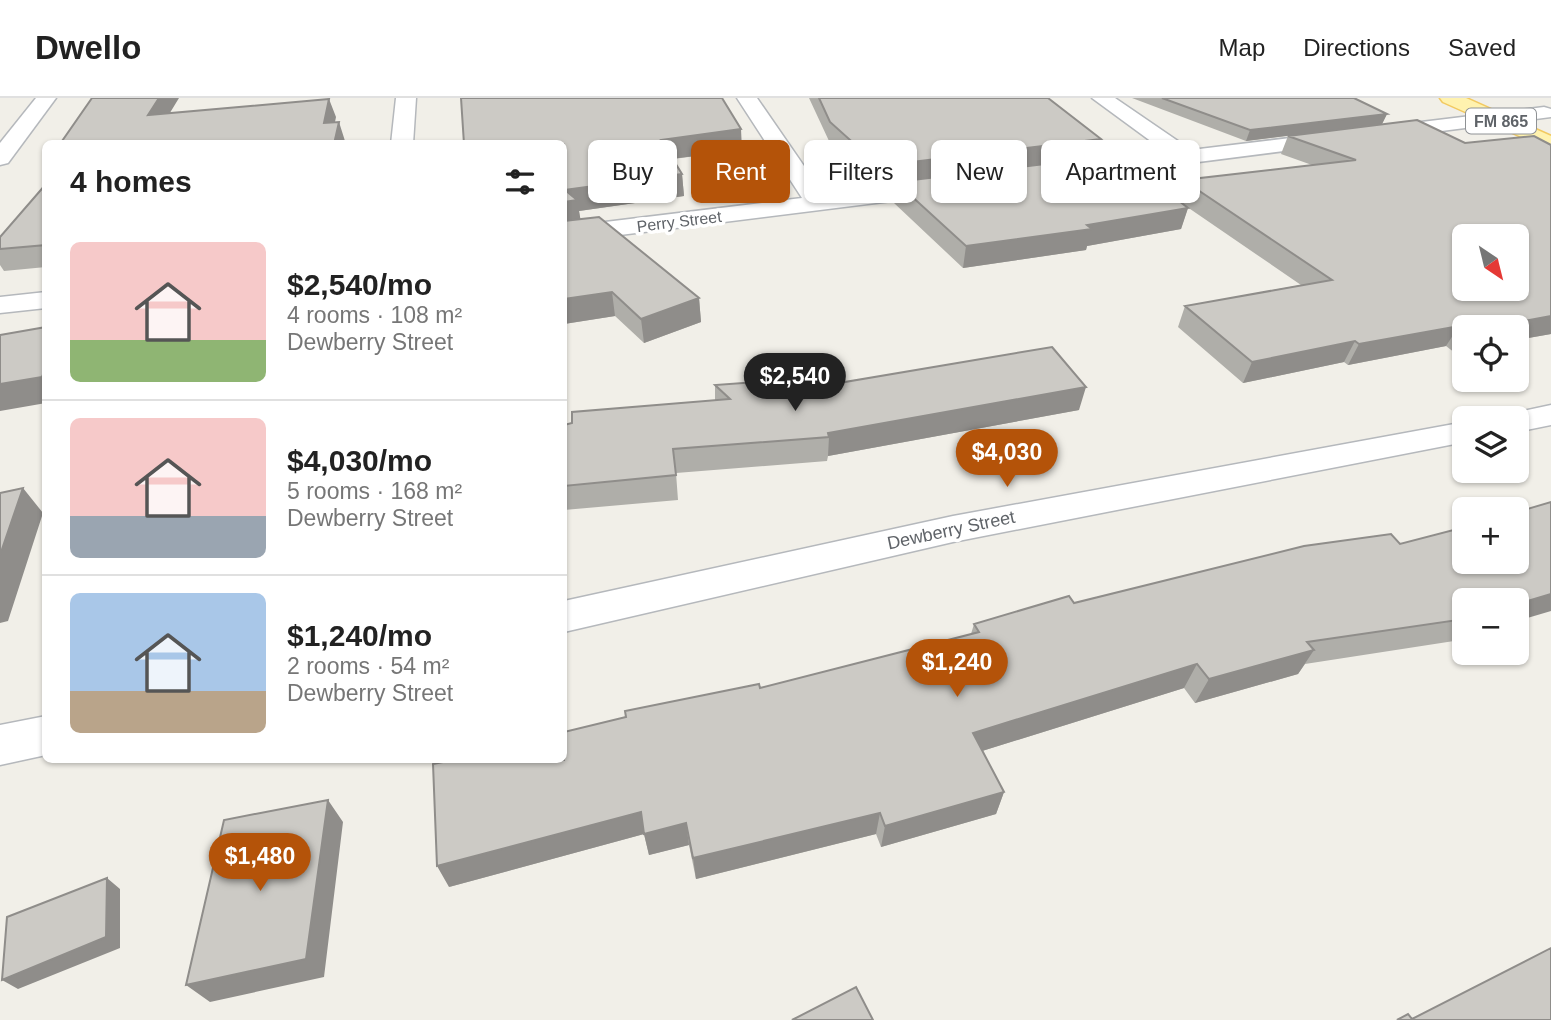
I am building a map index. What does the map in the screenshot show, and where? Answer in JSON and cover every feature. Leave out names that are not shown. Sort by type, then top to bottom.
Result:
[{"type":"main road","name":"FM 865","points":[[1450,98],[1551,144]]},
{"type":"main road","name":"FM 865","points":[[1508,98],[1548,115]]},
{"type":"street","points":[[0,158],[46,98]]},
{"type":"street","points":[[402,140],[405,98]]},
{"type":"street","points":[[747,98],[804,184]]},
{"type":"street","points":[[1102,98],[1163,140]]},
{"type":"street","points":[[1200,154],[1548,115]]},
{"type":"street","name":"Perry Street","points":[[567,235],[817,203]]},
{"type":"street","points":[[0,305],[42,300]]},
{"type":"street","points":[[1529,420],[1551,415]]},
{"type":"street","name":"Dewberry Street","points":[[567,616],[953,529],[1452,434]]},
{"type":"street","points":[[0,745],[42,736]]},
{"type":"building","points":[[92,98],[159,98],[148,115],[329,99],[324,123],[339,122],[335,140],[63,140]]},
{"type":"building","points":[[461,98],[722,98],[741,129],[661,140],[588,140],[588,187],[567,190],[567,140],[464,140]]},
{"type":"building","points":[[819,98],[1048,98],[1101,139],[1041,140],[1041,146],[1027,148],[1027,140],[931,140],[931,160],[917,161],[917,140],[850,140],[830,122]]},
{"type":"building","points":[[1162,98],[1354,98],[1387,114],[1250,130]]},
{"type":"building","points":[[1417,120],[1465,143],[1534,136],[1551,145],[1551,316],[1529,320],[1529,315],[1452,315],[1452,327],[1359,344],[1355,341],[1252,362],[1185,306],[1332,280],[1200,191],[1200,178],[1356,160],[1288,136]]},
{"type":"building","points":[[1041,165],[1041,203],[1182,203],[1188,208],[1087,225],[1092,229],[966,246],[917,201],[917,179],[931,178],[931,203],[1027,203],[1027,166]]},
{"type":"building","points":[[42,189],[42,245],[0,249],[0,237]]},
{"type":"building","points":[[567,192],[577,200],[567,202]]},
{"type":"building","points":[[599,217],[699,298],[641,319],[612,292],[567,299],[567,221]]},
{"type":"building","points":[[42,328],[42,377],[0,384],[0,335]]},
{"type":"building","points":[[1052,347],[1086,387],[828,433],[829,437],[673,449],[676,475],[567,486],[567,424],[572,423],[572,412],[730,399],[715,385],[812,378],[815,387]]},
{"type":"building","points":[[23,488],[0,555],[0,493]]},
{"type":"building","points":[[1551,502],[1551,594],[1529,600],[1529,588],[1452,588],[1452,621],[1307,642],[1314,650],[1209,679],[1197,664],[973,733],[1004,792],[885,826],[880,813],[693,858],[686,823],[644,834],[641,812],[437,866],[433,764],[567,763],[567,731],[626,717],[625,711],[759,684],[760,688],[979,632],[974,624],[1069,596],[1074,603],[1304,546],[1391,534],[1400,544],[1452,530],[1452,574],[1529,574],[1529,508]]},
{"type":"building","points":[[328,800],[306,959],[186,985],[224,820]]},
{"type":"building","points":[[107,878],[106,937],[2,980],[7,917]]},
{"type":"building","points":[[1551,948],[1551,1020],[1397,1020],[1408,1014],[1412,1019]]},
{"type":"building","points":[[856,987],[873,1020],[792,1020]]}]
